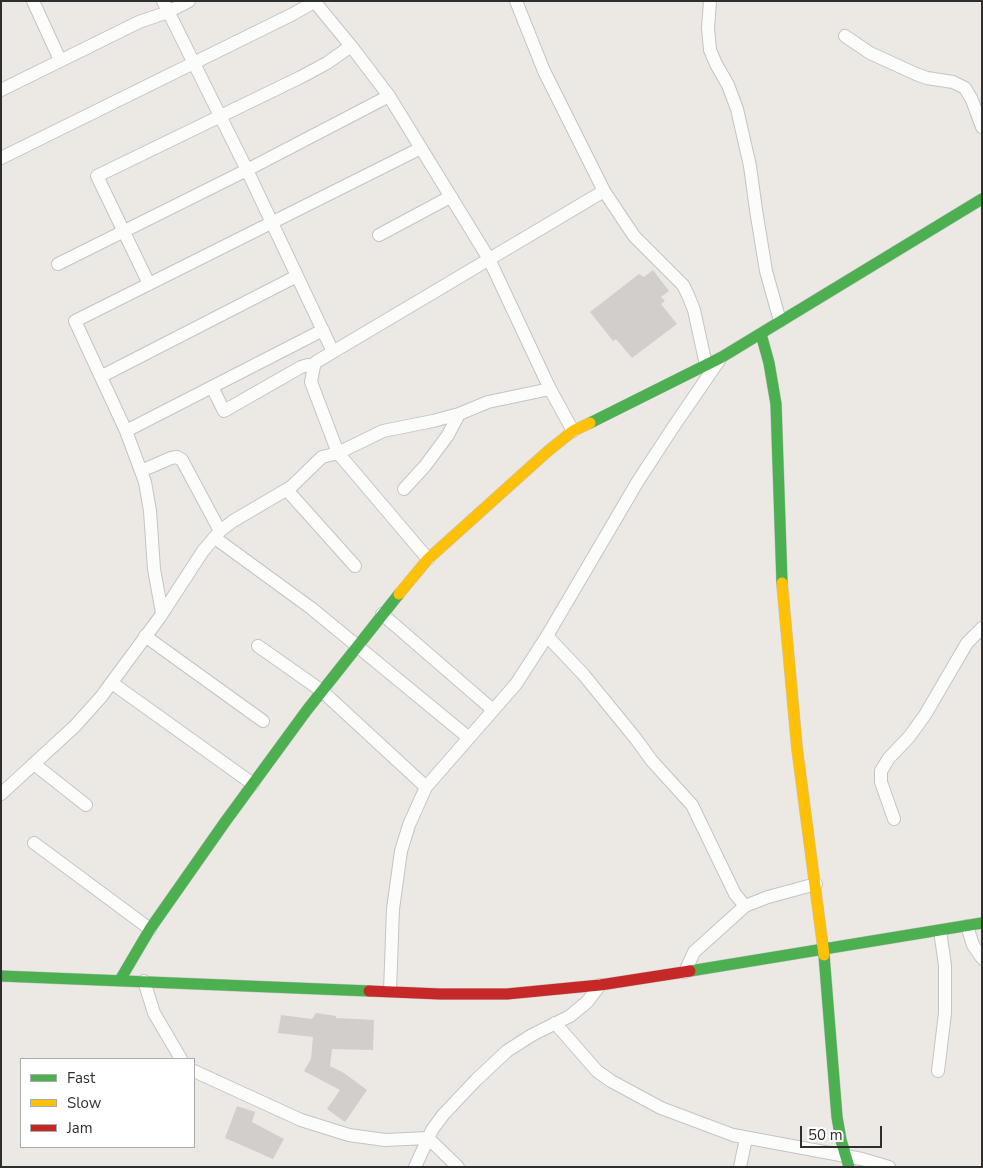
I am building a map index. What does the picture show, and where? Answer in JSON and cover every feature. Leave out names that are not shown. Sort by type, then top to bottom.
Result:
[{"type":"street","points":[[33,1],[60,60]]},
{"type":"street","points":[[1,90],[166,7],[189,1]]},
{"type":"street","points":[[1,158],[293,14],[314,1],[389,96],[489,259],[550,389],[573,431]]},
{"type":"street","points":[[516,1],[544,71],[604,191],[634,236],[683,285],[694,310],[706,365]]},
{"type":"street","points":[[710,1],[708,28],[710,50],[737,109],[750,166],[766,271],[780,321]]},
{"type":"street","points":[[166,7],[247,170],[333,352]]},
{"type":"street","points":[[845,36],[870,53],[916,74],[927,78],[953,82],[965,88],[972,100],[982,127]]},
{"type":"street","points":[[149,284],[97,176],[327,63],[351,46]]},
{"type":"street","points":[[58,264],[247,170],[389,96]]},
{"type":"street","points":[[162,613],[154,569],[150,511],[145,482],[126,431],[75,321],[421,148]]},
{"type":"street","points":[[428,559],[338,453],[311,382],[314,366],[316,362],[604,191]]},
{"type":"street","points":[[379,234],[450,197]]},
{"type":"street","points":[[120,980],[150,929],[252,784],[382,614],[428,559],[548,451],[573,431],[722,357],[982,199]]},
{"type":"street","points":[[102,376],[296,276]]},
{"type":"street","points":[[126,431],[322,330]]},
{"type":"street","points":[[761,334],[770,363],[776,404],[783,598],[797,748],[824,949],[837,1118],[847,1161]]},
{"type":"street","points":[[390,991],[393,909],[401,851],[409,825],[426,787],[516,684],[547,636],[638,481],[722,357]]},
{"type":"street","points":[[212,387],[224,411],[301,367],[308,364],[314,366]]},
{"type":"street","points":[[1,794],[75,726],[112,683],[203,551],[233,521],[287,490],[322,457],[338,453],[383,431],[459,414],[488,402],[510,396],[531,394],[550,389]]},
{"type":"street","points":[[404,489],[448,435],[459,414]]},
{"type":"street","points":[[141,471],[171,458],[177,457],[182,460],[218,534],[469,738]]},
{"type":"street","points":[[287,490],[355,566]]},
{"type":"street","points":[[382,614],[493,710]]},
{"type":"street","points":[[894,819],[881,782],[881,771],[889,758],[915,730],[967,643],[982,628]]},
{"type":"street","points":[[145,636],[263,721]]},
{"type":"street","points":[[547,636],[583,674],[652,761],[692,805],[735,894],[745,906]]},
{"type":"street","points":[[258,646],[322,691],[426,787]]},
{"type":"street","points":[[112,683],[252,784]]},
{"type":"street","points":[[34,764],[86,805]]},
{"type":"street","points":[[34,843],[150,929]]},
{"type":"street","points":[[684,972],[694,952],[745,906],[768,896],[816,884]]},
{"type":"street","points":[[1,976],[487,995],[600,985],[982,923]]},
{"type":"street","points":[[968,926],[972,945],[982,958]]},
{"type":"street","points":[[938,1070],[945,1013],[944,965],[940,931]]},
{"type":"street","points":[[144,981],[154,1013],[180,1058]]},
{"type":"street","points":[[415,1167],[428,1138],[443,1115],[476,1080],[507,1052],[532,1034],[570,1016],[587,1002],[600,985]]},
{"type":"street","points":[[555,1023],[597,1071],[611,1081],[661,1108],[733,1135],[847,1161],[889,1167]]},
{"type":"street","points":[[195,1071],[301,1120],[349,1135],[385,1140],[428,1138],[458,1167]]},
{"type":"street","points":[[740,1167],[746,1138]]},
{"type":"building","points":[[653,270],[669,291],[661,297],[665,301],[661,304],[677,324],[632,358],[616,339],[613,341],[590,312],[639,274],[644,277]]},
{"type":"building","points":[[316,1013],[336,1016],[336,1018],[374,1020],[373,1050],[332,1049],[330,1066],[344,1073],[367,1090],[345,1122],[327,1109],[340,1090],[304,1071],[311,1059],[313,1037],[278,1033],[281,1015],[312,1019]]},
{"type":"building","points":[[237,1106],[255,1112],[252,1122],[284,1139],[273,1159],[225,1138]]},
{"type":"traffic: fast","points":[[590,423],[722,357],[982,199]]},
{"type":"traffic: fast","points":[[761,334],[769,363],[776,404],[782,583]]},
{"type":"traffic: fast","points":[[120,980],[150,929],[225,822],[307,710],[399,594]]},
{"type":"traffic: fast","points":[[690,971],[982,923]]},
{"type":"traffic: fast","points":[[824,955],[837,1117],[849,1167]]},
{"type":"traffic: fast","points":[[1,976],[369,991]]},
{"type":"traffic: slow","points":[[399,594],[428,559],[548,451],[573,431],[590,423]]},
{"type":"traffic: slow","points":[[782,583],[797,748],[824,955]]},
{"type":"traffic: jam","points":[[369,991],[507,994],[600,985],[690,971]]}]
